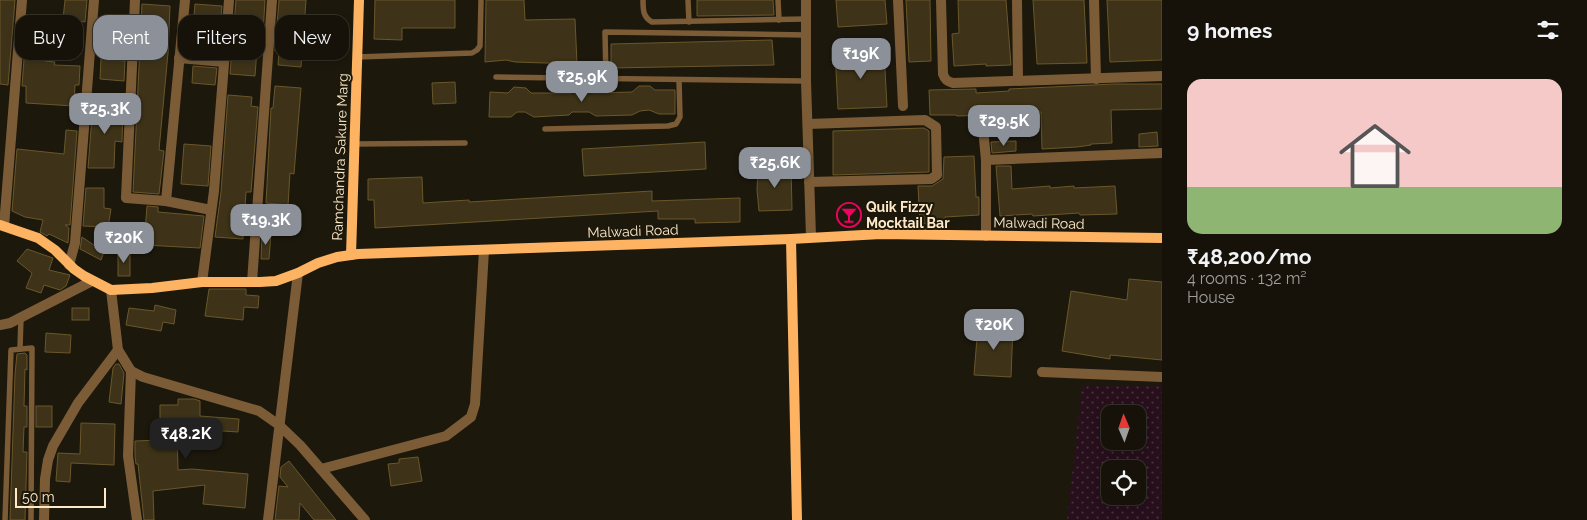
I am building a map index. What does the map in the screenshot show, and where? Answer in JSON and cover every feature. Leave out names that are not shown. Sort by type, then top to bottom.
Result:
[{"type":"street","points":[[22,0],[2,226],[38,238],[55,250],[69,265],[92,281],[111,290],[118,350],[130,371],[128,456],[137,520]]},
{"type":"street","points":[[69,265],[75,243],[94,0]]},
{"type":"street","points":[[136,0],[126,198],[166,200],[211,210]]},
{"type":"street","points":[[183,15],[185,0]]},
{"type":"street","points":[[202,282],[211,210],[229,0]]},
{"type":"street","points":[[252,282],[272,0]]},
{"type":"street","name":"Ramchandra Sakure Marg","points":[[351,255],[359,0]]},
{"type":"street","points":[[806,0],[806,81],[811,237]]},
{"type":"street","points":[[898,0],[903,106]]},
{"type":"street","points":[[941,0],[944,79],[954,83],[1162,76]]},
{"type":"street","points":[[1016,0],[1018,80]]},
{"type":"street","points":[[1094,0],[1096,79]]},
{"type":"street","points":[[166,200],[179,60]]},
{"type":"street","points":[[202,60],[224,62]]},
{"type":"street","points":[[808,124],[925,120],[936,127],[937,175],[931,179],[809,182]]},
{"type":"street","points":[[983,128],[986,160],[986,236]]},
{"type":"street","points":[[986,160],[1027,160],[1162,153]]},
{"type":"street","name":"Malwadi Road","points":[[111,290],[152,288],[202,282],[276,280],[298,273],[318,263],[351,255],[881,234],[1162,238]]},
{"type":"street","points":[[791,239],[797,520]]},
{"type":"street","points":[[321,469],[446,436],[470,418],[475,404],[484,250]]},
{"type":"street","points":[[268,520],[298,273]]},
{"type":"street","points":[[0,325],[21,317],[92,281]]},
{"type":"street","points":[[44,520],[44,479],[53,446],[78,403],[118,350]]},
{"type":"street","points":[[130,371],[143,377],[259,411],[279,425],[300,445],[365,520]]},
{"type":"street","points":[[1042,372],[1162,377]]},
{"type":"lane","points":[[357,57],[472,53],[480,46],[481,0]]},
{"type":"lane","points":[[643,0],[646,19],[652,22],[806,19]]},
{"type":"lane","points":[[688,0],[689,22]]},
{"type":"lane","points":[[778,0],[779,20]]},
{"type":"lane","points":[[606,78],[605,32],[806,35]]},
{"type":"lane","points":[[496,77],[806,81]]},
{"type":"lane","points":[[546,128],[668,126],[676,124],[680,117],[679,80]]},
{"type":"lane","points":[[355,144],[465,143]]},
{"type":"lane","points":[[20,349],[21,317]]},
{"type":"lane","points":[[5,520],[12,350],[32,348],[31,520]]},
{"type":"shaded area","points":[[1082,385],[1162,386],[1162,520],[1067,520]]},
{"type":"building","points":[[0,0],[15,0],[8,85],[0,84]]},
{"type":"building","points":[[65,0],[87,0],[85,22],[83,22],[83,15],[63,15]]},
{"type":"building","points":[[236,0],[265,0],[264,15],[235,15]]},
{"type":"building","points":[[279,0],[306,0],[305,15],[278,15]]},
{"type":"building","points":[[375,0],[455,0],[455,28],[402,28],[402,40],[374,39]]},
{"type":"building","points":[[486,0],[524,0],[525,20],[575,19],[577,64],[506,60],[485,62]]},
{"type":"building","points":[[697,0],[773,0],[774,15],[697,16]]},
{"type":"building","points":[[836,0],[885,0],[887,24],[838,27]]},
{"type":"building","points":[[906,0],[930,0],[931,61],[909,62]]},
{"type":"building","points":[[958,0],[1006,0],[1011,65],[954,66],[952,34],[959,33]]},
{"type":"building","points":[[1033,0],[1084,0],[1087,63],[1037,64]]},
{"type":"building","points":[[1107,0],[1162,0],[1162,60],[1110,62]]},
{"type":"building","points":[[142,4],[170,6],[168,53],[168,15],[141,15]]},
{"type":"building","points":[[195,4],[222,6],[221,15],[194,15]]},
{"type":"building","points":[[772,40],[774,65],[611,68],[611,44]]},
{"type":"building","points":[[884,50],[887,107],[838,109],[835,52]]},
{"type":"building","points":[[24,60],[45,60],[55,62],[54,65],[80,66],[79,85],[75,85],[74,106],[26,103],[26,86],[22,86]]},
{"type":"building","points":[[101,60],[125,61],[124,81],[100,79]]},
{"type":"building","points":[[139,60],[167,60],[159,150],[164,151],[159,194],[133,192]]},
{"type":"building","points":[[231,60],[256,60],[255,76],[230,74]]},
{"type":"building","points":[[278,60],[302,60],[301,67],[278,65]]},
{"type":"building","points":[[193,66],[217,68],[215,85],[192,83]]},
{"type":"building","points":[[455,82],[456,103],[433,104],[432,83]]},
{"type":"building","points":[[1114,84],[1162,84],[1162,109],[1111,110],[1112,143],[1042,149],[1041,112],[1008,114],[1008,117],[988,118],[988,115],[930,115],[929,90],[976,89],[976,93],[1009,91],[1009,89]]},
{"type":"building","points":[[275,86],[301,88],[294,174],[290,173],[288,205],[266,203],[271,108],[273,108]]},
{"type":"building","points":[[639,86],[650,86],[655,90],[675,90],[675,114],[659,114],[649,110],[640,111],[632,115],[596,116],[589,112],[572,112],[569,115],[534,117],[525,112],[517,112],[511,117],[489,117],[490,92],[508,93],[514,87],[526,88],[531,93],[571,93],[575,87],[587,87],[593,93],[632,92]]},
{"type":"building","points":[[228,95],[252,97],[251,106],[258,107],[251,192],[246,192],[243,239],[215,237],[221,192]]},
{"type":"building","points":[[93,104],[123,105],[122,142],[115,141],[114,168],[88,168]]},
{"type":"building","points":[[924,128],[929,131],[929,172],[833,175],[833,131]]},
{"type":"building","points":[[66,130],[77,131],[70,225],[65,225],[69,228],[68,243],[40,232],[43,220],[25,217],[12,211],[17,149],[64,154]]},
{"type":"building","points":[[1157,132],[1158,146],[1139,147],[1139,134]]},
{"type":"building","points":[[1016,141],[1016,151],[992,153],[991,142]]},
{"type":"building","points":[[705,142],[706,169],[584,176],[582,149]]},
{"type":"building","points":[[184,144],[211,146],[208,186],[181,184]]},
{"type":"building","points":[[974,156],[976,197],[979,197],[979,215],[945,217],[945,223],[920,224],[918,186],[932,186],[943,179],[944,157]]},
{"type":"building","points":[[791,166],[792,210],[759,211],[757,190],[758,167]]},
{"type":"building","points":[[996,166],[1011,166],[1012,189],[1050,186],[1050,188],[1074,186],[1074,188],[1115,186],[1117,214],[1080,215],[1079,213],[1000,216]]},
{"type":"building","points":[[422,177],[423,203],[652,191],[652,201],[740,198],[740,222],[695,223],[695,219],[658,219],[658,211],[375,228],[374,200],[368,200],[368,179]]},
{"type":"building","points":[[86,188],[104,188],[104,208],[111,209],[108,227],[83,226]]},
{"type":"building","points":[[147,206],[158,207],[158,212],[204,216],[200,248],[144,245]]},
{"type":"building","points":[[262,233],[271,233],[269,259],[261,259]]},
{"type":"building","points":[[82,237],[104,252],[101,260],[80,249]]},
{"type":"building","points":[[27,249],[53,258],[49,270],[70,275],[66,286],[60,290],[44,285],[41,293],[26,288],[32,273],[17,261]]},
{"type":"building","points":[[118,253],[130,253],[130,276],[118,276]]},
{"type":"building","points":[[1129,279],[1162,282],[1162,360],[1110,355],[1110,359],[1062,351],[1071,291],[1127,300]]},
{"type":"building","points":[[209,289],[246,289],[246,295],[259,296],[258,308],[244,307],[243,320],[205,316]]},
{"type":"building","points":[[155,305],[176,310],[174,324],[163,322],[161,331],[126,325],[129,308],[154,311]]},
{"type":"building","points":[[72,308],[89,308],[89,320],[72,320]]},
{"type":"building","points":[[978,325],[1013,325],[1011,377],[974,375]]},
{"type":"building","points":[[46,333],[71,335],[70,353],[45,352]]},
{"type":"building","points":[[25,353],[27,355],[27,370],[25,369],[24,406],[27,406],[27,427],[24,427],[23,452],[27,452],[25,520],[10,520],[15,374],[17,354]]},
{"type":"building","points":[[116,364],[119,364],[124,373],[121,404],[109,402],[113,368]]},
{"type":"building","points":[[178,399],[200,401],[200,416],[239,419],[238,432],[177,428],[178,470],[192,469],[248,474],[245,508],[203,504],[205,485],[153,491],[154,520],[144,520],[138,464],[136,464],[135,456],[135,441],[160,440],[160,405],[178,405]]},
{"type":"building","points":[[36,406],[52,406],[52,427],[36,427]]},
{"type":"building","points":[[81,423],[115,424],[114,465],[71,463],[70,482],[56,481],[58,453],[80,454]]},
{"type":"building","points":[[418,457],[422,481],[391,486],[388,464],[399,463],[399,459]]},
{"type":"building","points":[[289,461],[336,520],[314,520],[300,503],[299,520],[275,520],[279,486],[288,487],[280,477],[281,467]]},
{"type":"place","name":"Quik Fizzy Mocktail Bar","points":[[849,215]]}]
